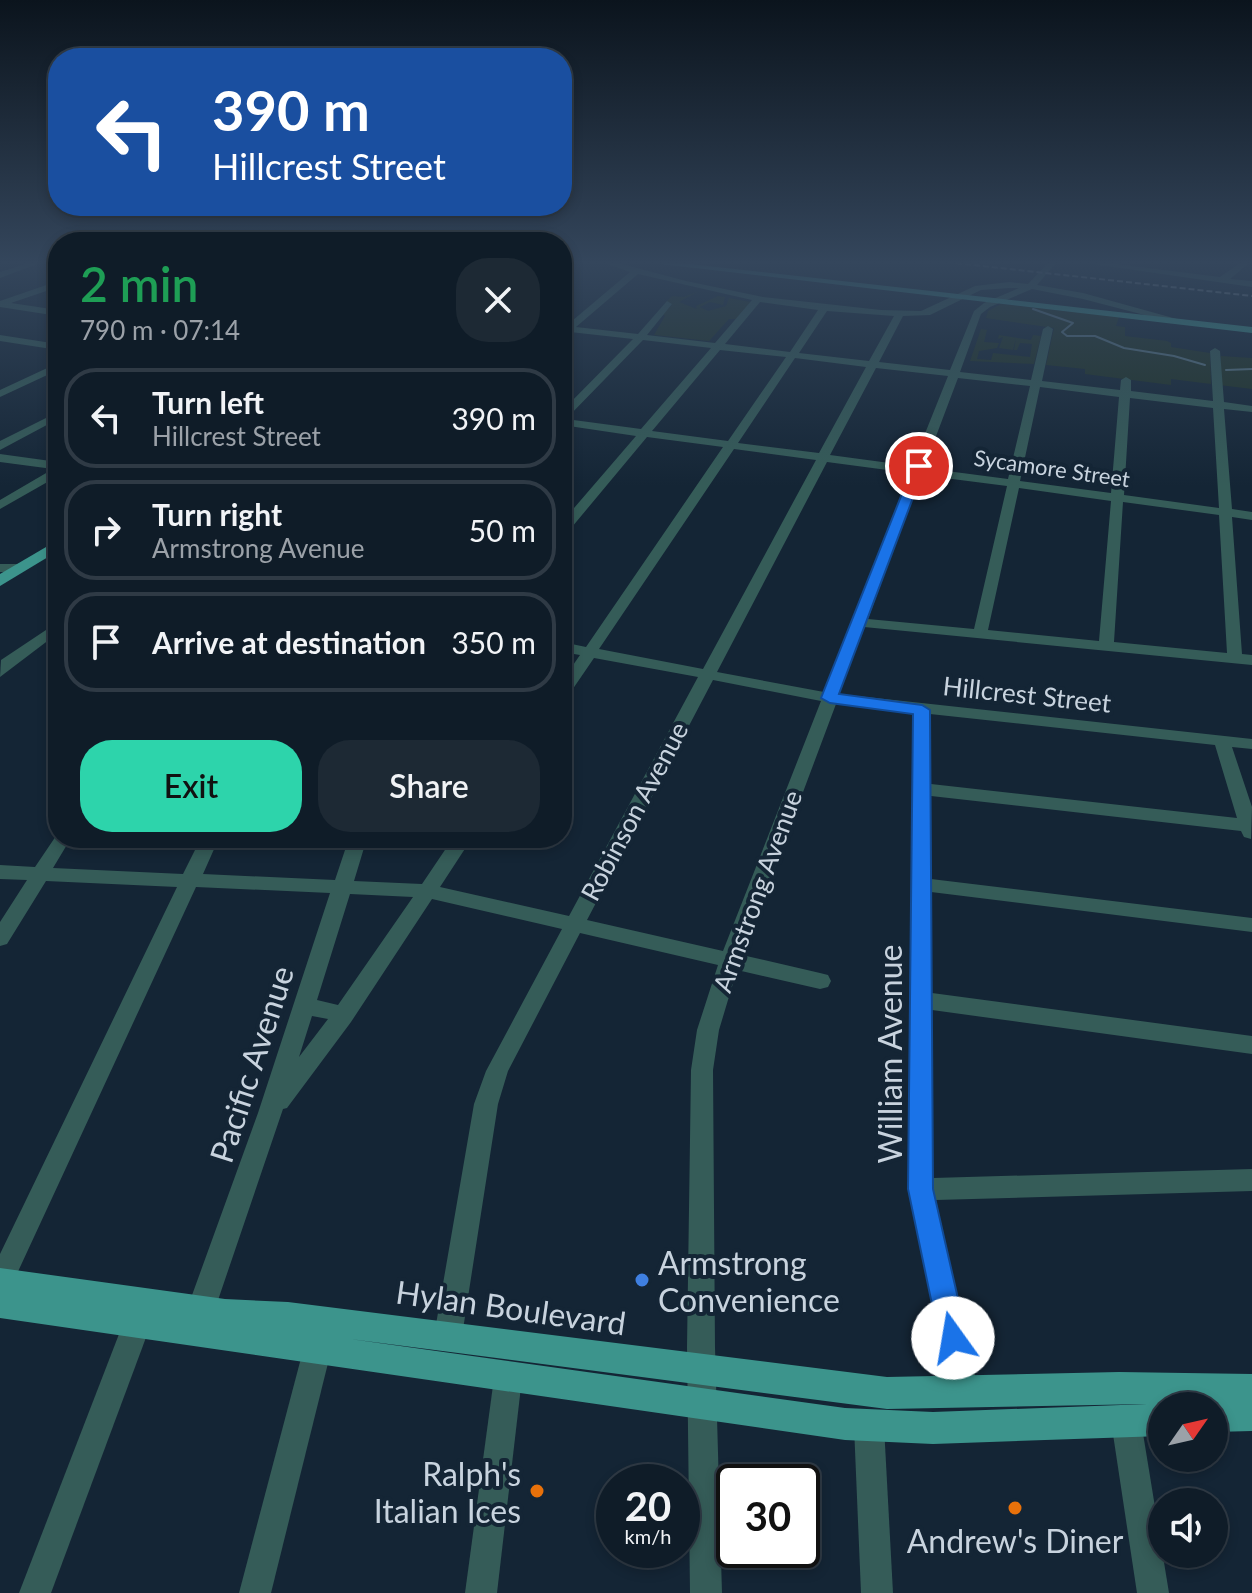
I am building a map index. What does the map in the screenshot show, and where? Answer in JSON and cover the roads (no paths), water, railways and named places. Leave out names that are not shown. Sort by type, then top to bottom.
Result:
[{"type":"main road","points":[[0,581],[48,550]]},
{"type":"main road","name":"Hylan Boulevard","points":[[0,1282],[316,1351],[869,1426],[933,1428],[1148,1420]]},
{"type":"main road","name":"Hylan Boulevard","points":[[0,1304],[142,1312],[201,1309],[324,1320],[887,1393],[1119,1388],[1252,1390]]},
{"type":"main road","points":[[1228,1416],[1252,1415]]},
{"type":"street","points":[[633,337],[1037,384],[1126,388],[1252,409]]},
{"type":"street","points":[[572,518],[723,337]]},
{"type":"street","points":[[572,678],[805,337]]},
{"type":"street","name":"Robinson Avenue","points":[[448,1336],[492,1081],[886,337]]},
{"type":"street","name":"Armstrong Avenue","points":[[706,1593],[702,1370],[703,1056],[710,1022],[729,962],[857,622],[968,337]]},
{"type":"street","points":[[980,634],[1046,337]]},
{"type":"street","points":[[0,338],[48,345]]},
{"type":"street","points":[[572,409],[640,338]]},
{"type":"street","points":[[1215,351],[1235,658]]},
{"type":"street","points":[[0,394],[48,371]]},
{"type":"street","points":[[0,377],[26,381]]},
{"type":"street","points":[[1106,646],[1126,388]]},
{"type":"street","points":[[0,446],[48,420]]},
{"type":"street","name":"Sycamore Street","points":[[572,421],[1252,516]]},
{"type":"street","points":[[0,458],[48,467]]},
{"type":"street","points":[[0,505],[48,475]]},
{"type":"street","points":[[0,568],[20,568]]},
{"type":"street","points":[[857,622],[1252,660]]},
{"type":"street","points":[[0,672],[7,663],[48,633]]},
{"type":"street","name":"Hillcrest Street","points":[[572,649],[830,698],[1252,744]]},
{"type":"street","name":"William Avenue","points":[[922,710],[921,1189],[965,1393]]},
{"type":"street","points":[[922,789],[1251,830],[1222,741]]},
{"type":"street","points":[[0,939],[56,848]]},
{"type":"street","points":[[0,1282],[205,848]]},
{"type":"street","name":"Pacific Avenue","points":[[201,1309],[270,1113],[355,848]]},
{"type":"street","points":[[270,1113],[343,1016],[456,848]]},
{"type":"street","points":[[0,872],[427,891],[820,981]]},
{"type":"street","points":[[921,884],[1252,925]]},
{"type":"street","points":[[921,1000],[1252,1045]]},
{"type":"street","points":[[304,1008],[322,1008],[343,1016]]},
{"type":"street","points":[[921,1189],[1252,1180]]},
{"type":"street","points":[[35,1593],[142,1312]]},
{"type":"street","points":[[255,1593],[324,1320]]},
{"type":"street","points":[[481,1593],[508,1378]]},
{"type":"street","points":[[1126,1421],[1153,1593]]},
{"type":"street","points":[[869,1426],[877,1593]]},
{"type":"waterway","points":[[1098,337],[1124,348],[1174,356],[1205,365]]},
{"type":"waterway","points":[[1226,370],[1252,369]]},
{"type":"place","name":"Armstrong Convenience","points":[[642,1280]]},
{"type":"place","name":"Ralph's Italian Ices","points":[[537,1491]]},
{"type":"place","name":"Andrew's Diner","points":[[1015,1508]]}]
